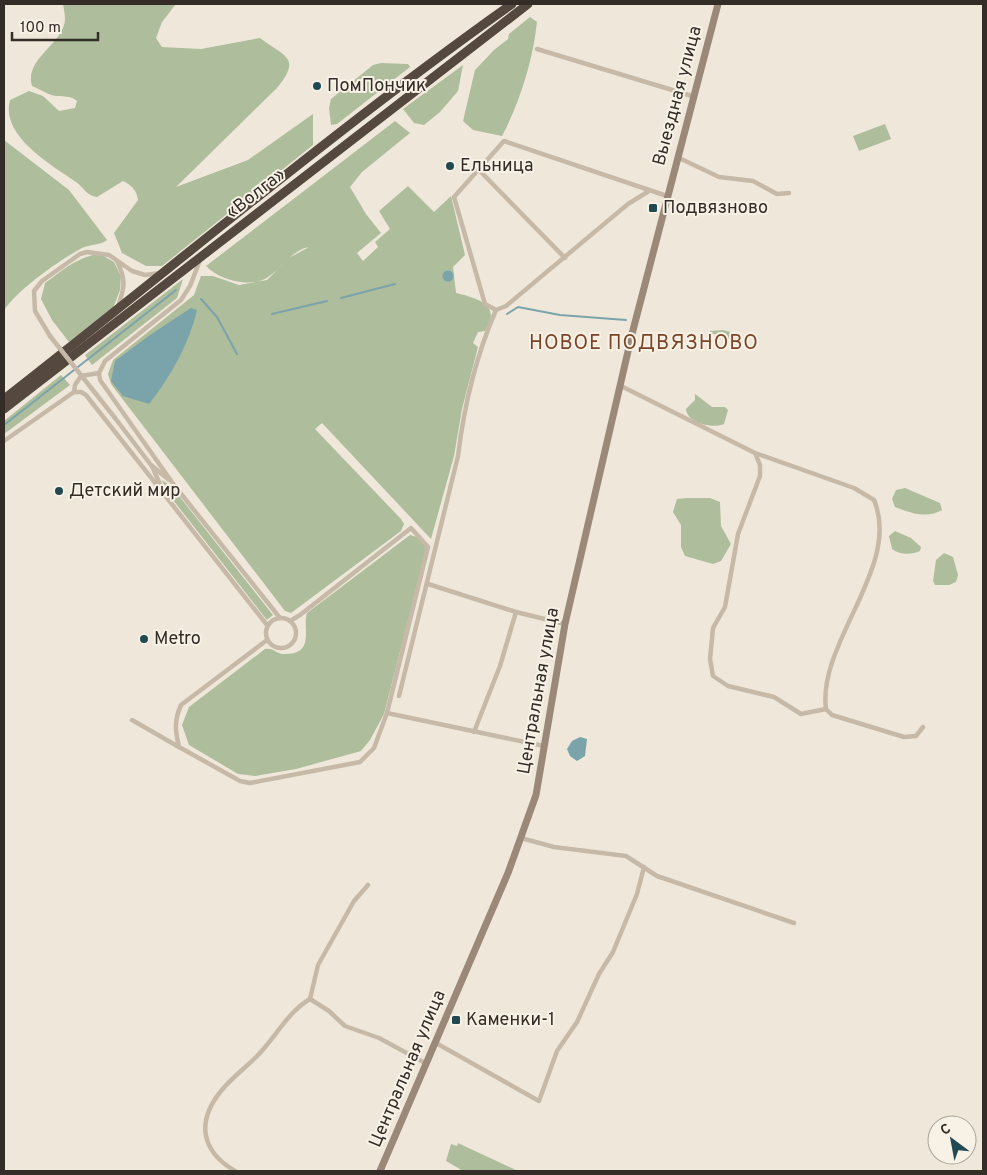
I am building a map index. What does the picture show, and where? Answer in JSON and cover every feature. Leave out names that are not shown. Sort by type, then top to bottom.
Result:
[{"type":"highway","name":"«Волга»","points":[[4,398],[434,59],[512,4]]},
{"type":"highway","name":"«Волга»","points":[[4,409],[528,4]]},
{"type":"main road","name":"Выездная улица","points":[[667,196],[692,96],[718,4]]},
{"type":"main road","name":"Центральная улица","points":[[380,1171],[522,838],[536,795],[565,624],[667,196]]},
{"type":"street","points":[[537,49],[692,96]]},
{"type":"street","points":[[496,310],[485,304],[454,202],[457,191],[479,170],[504,141],[649,192],[667,196]]},
{"type":"street","points":[[676,158],[719,176],[753,181],[777,194],[789,193]]},
{"type":"street","points":[[479,170],[565,258]]},
{"type":"street","points":[[399,696],[458,456],[463,416],[468,395],[496,310],[506,306],[628,204],[649,192]]},
{"type":"street","points":[[163,272],[144,275],[132,271],[116,260],[96,252],[80,254],[38,285],[34,291],[33,300],[35,311],[50,336],[151,465],[174,485]]},
{"type":"street","points":[[74,392],[75,385],[81,376],[99,373],[110,357],[181,300],[190,286],[200,258]]},
{"type":"street","points":[[116,260],[124,276],[123,292],[116,311]]},
{"type":"street","points":[[99,373],[103,388],[174,485],[280,618],[290,621],[300,615],[411,528],[428,546],[387,713],[374,748],[360,762],[250,783],[240,781],[132,720]]},
{"type":"street","points":[[621,386],[755,453],[854,488],[874,500],[880,529],[876,553],[827,672],[826,710]]},
{"type":"street","points":[[4,441],[74,392],[86,395],[267,625],[266,640],[182,705],[176,717],[174,727],[179,747]]},
{"type":"street","points":[[755,453],[760,465],[760,476],[738,534],[725,607],[714,628],[710,659],[713,676],[728,686],[774,697],[801,714],[826,710],[832,715],[904,736],[916,736],[923,728]]},
{"type":"street","points":[[151,465],[164,493]]},
{"type":"street","points":[[428,584],[516,612],[565,624]]},
{"type":"street","points":[[474,732],[500,666],[516,612]]},
{"type":"street","points":[[267,625],[280,618]]},
{"type":"street","points":[[266,640],[278,648],[288,647],[292,644],[296,634],[290,621]]},
{"type":"street","points":[[387,713],[544,746]]},
{"type":"street","points":[[522,838],[554,847],[626,856],[657,876],[794,923]]},
{"type":"street","points":[[436,1043],[539,1101],[557,1051],[577,1022],[599,974],[613,952],[637,894],[644,867]]},
{"type":"street","points":[[235,1171],[213,1154],[207,1144],[205,1135],[210,1109],[221,1091],[259,1054],[289,1015],[310,1000],[318,966],[354,902],[368,885]]},
{"type":"street","points":[[310,1000],[329,1011],[345,1026],[380,1038],[427,1064]]},
{"type":"green space","points":[[63,4],[176,4],[162,22],[156,38],[162,47],[201,49],[260,38],[287,58],[288,70],[277,88],[176,187],[248,160],[313,114],[313,145],[162,266],[146,266],[122,253],[114,233],[138,200],[133,188],[123,181],[97,197],[91,195],[30,148],[13,126],[9,113],[10,100],[29,91],[43,96],[59,111],[75,108],[77,101],[74,99],[53,95],[32,86],[31,76],[38,60],[63,29],[65,20]]},
{"type":"green space","points":[[530,17],[537,22],[529,66],[502,136],[473,130],[463,121],[475,70],[494,50],[508,39],[509,34]]},
{"type":"green space","points":[[381,63],[408,64],[410,67],[337,124],[331,125],[329,108],[331,99],[373,65]]},
{"type":"green space","points":[[463,65],[458,91],[440,112],[424,125],[414,123],[403,109]]},
{"type":"green space","points":[[395,121],[410,133],[362,172],[350,187],[366,214],[381,233],[357,253],[363,261],[378,247],[375,242],[390,229],[379,211],[408,186],[434,212],[451,196],[465,255],[453,267],[456,293],[483,302],[490,311],[491,316],[485,331],[478,332],[473,343],[478,347],[462,409],[454,456],[431,539],[322,423],[315,429],[404,524],[401,531],[291,613],[285,611],[111,384],[108,374],[113,360],[194,295],[201,276],[213,276],[239,285],[267,280],[283,264],[268,277],[261,281],[253,282],[227,279],[206,266]]},
{"type":"green space","points":[[885,124],[891,139],[859,151],[853,136]]},
{"type":"green space","points":[[4,140],[69,190],[107,240],[82,248],[62,260],[17,295],[4,311]]},
{"type":"green space","points":[[100,254],[114,262],[121,276],[120,290],[113,308],[69,342],[52,320],[41,299],[45,283],[77,261]]},
{"type":"green space","points":[[183,279],[177,298],[92,365],[85,355]]},
{"type":"green space","points":[[723,330],[738,334],[742,340],[740,342],[710,333],[710,331]]},
{"type":"green space","points":[[61,375],[70,385],[4,434],[4,421]]},
{"type":"green space","points":[[695,394],[712,407],[725,407],[728,410],[724,424],[714,426],[701,424],[687,414],[686,409],[695,400]]},
{"type":"green space","points":[[162,480],[172,487],[273,615],[267,620],[166,491]]},
{"type":"green space","points":[[905,488],[940,503],[942,510],[924,515],[895,507],[892,499],[896,490]]},
{"type":"green space","points":[[710,498],[720,502],[721,526],[731,544],[721,561],[713,564],[685,556],[681,547],[681,525],[673,512],[677,499]]},
{"type":"green space","points":[[895,531],[911,538],[921,547],[920,551],[906,554],[892,549],[889,536]]},
{"type":"green space","points":[[410,535],[417,537],[426,546],[425,554],[384,714],[370,740],[361,751],[296,769],[255,776],[238,774],[189,745],[182,725],[189,707],[265,649],[284,654],[300,650],[306,640],[307,613]]},
{"type":"green space","points":[[944,553],[953,557],[958,575],[956,582],[949,585],[935,585],[933,581],[936,560]]},
{"type":"green space","points":[[458,1143],[518,1171],[460,1171],[460,1169],[446,1161],[451,1144],[457,1146]]},
{"type":"water","points":[[448,270],[454,276],[448,282],[442,276]]},
{"type":"water","points":[[191,308],[197,310],[184,347],[172,371],[149,404],[123,396],[111,381],[115,361]]},
{"type":"water","points":[[580,737],[587,739],[585,756],[577,761],[570,756],[567,749],[572,741]]},
{"type":"waterway","points":[[341,298],[395,284]]},
{"type":"waterway","points":[[4,425],[176,290]]},
{"type":"waterway","points":[[201,299],[217,317],[237,354]]},
{"type":"waterway","points":[[272,314],[327,301]]},
{"type":"waterway","points":[[507,314],[518,307],[560,315],[626,320]]},
{"type":"place","name":"ПомПончик","points":[[317,86]]},
{"type":"place","name":"Ельница","points":[[450,166]]},
{"type":"place","name":"Подвязново","points":[[653,208]]},
{"type":"place","name":"Детский мир","points":[[59,491]]},
{"type":"place","name":"Metro","points":[[144,639]]},
{"type":"place","name":"Каменки-1","points":[[456,1020]]},
{"type":"district","name":"НОВОЕ ПОДВЯЗНОВО","points":[[644,344]]}]
